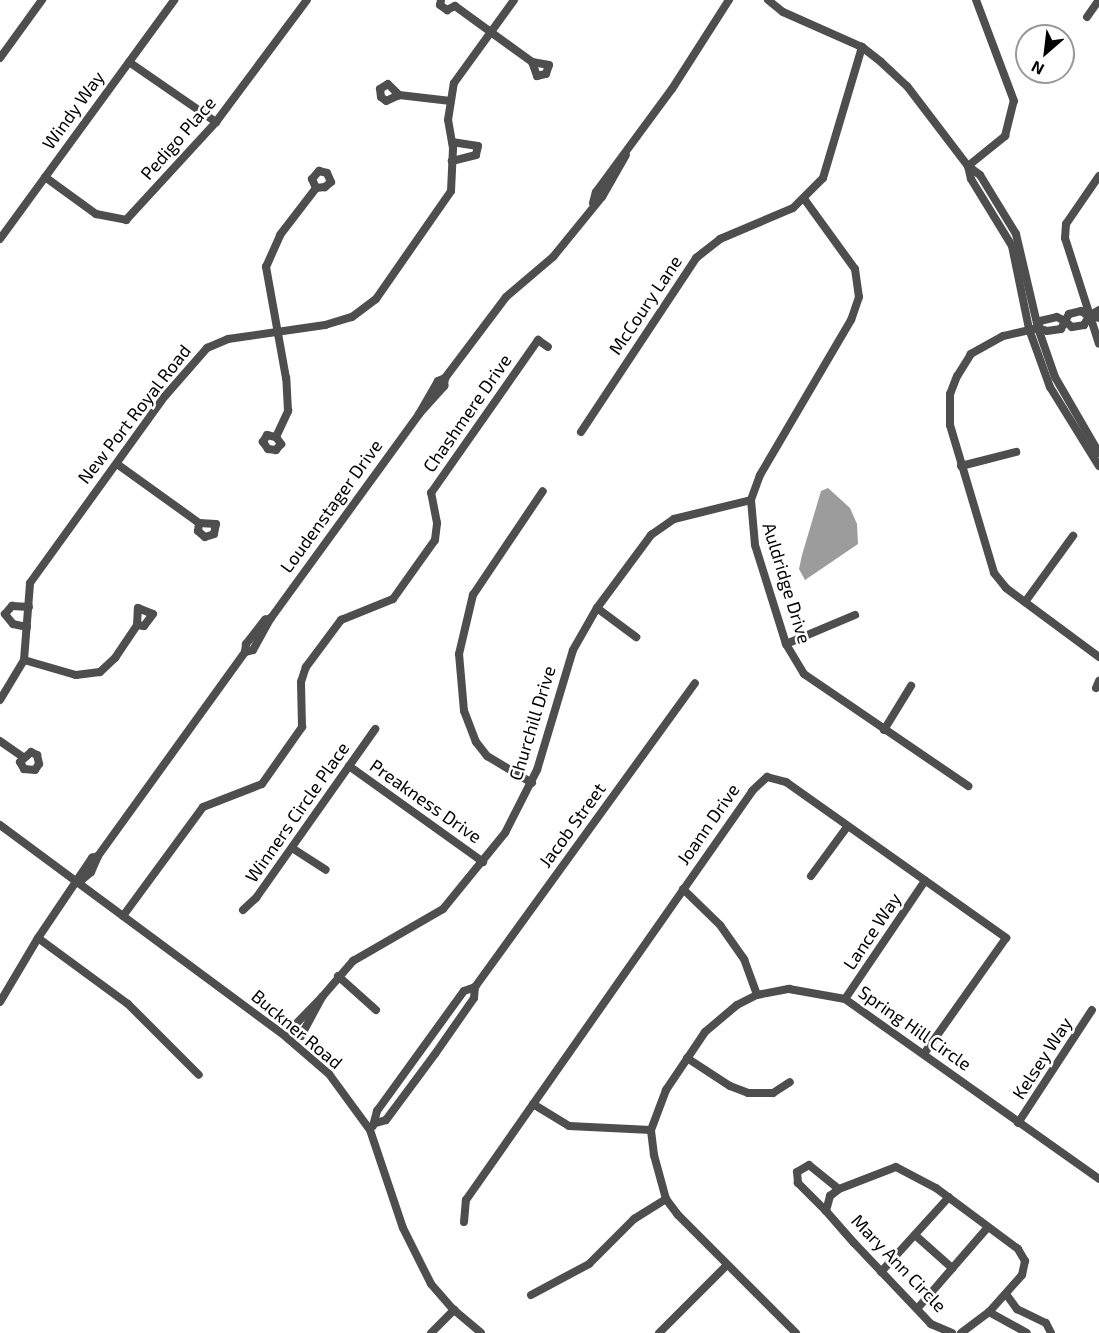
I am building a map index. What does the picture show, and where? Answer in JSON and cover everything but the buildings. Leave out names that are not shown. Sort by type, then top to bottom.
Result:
[{"type":"street","points":[[0,58],[42,0]]},
{"type":"street","name":"Windy Way","points":[[0,239],[174,0]]},
{"type":"street","name":"Pedigo Place","points":[[45,177],[96,214],[126,220],[216,122],[307,0]]},
{"type":"street","points":[[441,0],[440,5],[447,10],[455,3],[490,33],[532,62]]},
{"type":"street","name":"New Port Royal Road","points":[[0,700],[24,660],[30,583],[165,396],[207,348],[228,339],[352,316],[376,299],[451,190],[452,142],[448,120],[454,83],[514,0]]},
{"type":"street","name":"Loudenstager Drive","points":[[0,1002],[38,938],[78,883],[92,858],[98,856],[245,652],[253,650],[271,618],[419,414],[438,381],[445,378],[506,297],[553,257],[592,204],[596,192],[626,155],[729,0]]},
{"type":"street","points":[[768,0],[783,12],[862,46],[907,86],[968,166],[971,179],[1012,246],[1034,328],[1063,413],[1099,466]]},
{"type":"street","points":[[968,166],[1005,136],[1014,101],[976,0]]},
{"type":"street","points":[[1087,17],[1099,0]]},
{"type":"street","name":"McCoury Lane","points":[[581,432],[696,258],[720,239],[805,200],[823,178],[862,46]]},
{"type":"street","points":[[129,62],[216,122]]},
{"type":"street","points":[[399,95],[451,101]]},
{"type":"street","points":[[452,142],[478,146],[476,155],[452,161]]},
{"type":"street","points":[[1099,176],[1066,224],[1073,271],[1099,344]]},
{"type":"street","points":[[276,437],[288,411],[266,267],[280,235],[316,188]]},
{"type":"street","name":"Auldridge Drive","points":[[805,200],[855,269],[857,309],[760,475],[750,500],[752,531],[786,644],[804,674],[968,786]]},
{"type":"street","points":[[1099,310],[1089,315],[1084,325],[1072,327],[1065,321],[1061,329],[1047,331],[1034,328],[982,345],[957,376],[948,410],[987,558],[1006,588],[1099,657]]},
{"type":"street","points":[[1089,315],[1099,318]]},
{"type":"street","points":[[1034,328],[1067,403],[1099,453]]},
{"type":"street","name":"Chashmere Drive","points":[[123,916],[202,807],[262,784],[302,727],[301,682],[306,667],[341,620],[393,599],[435,540],[437,523],[431,492],[538,340],[548,347]]},
{"type":"street","points":[[962,466],[1016,452]]},
{"type":"street","points":[[117,464],[199,523]]},
{"type":"street","points":[[532,783],[487,756],[476,742],[464,711],[459,654],[472,595],[543,491]]},
{"type":"street","name":"Churchill Drive","points":[[291,1037],[302,1036],[322,997],[338,976],[362,955],[443,909],[483,862],[521,806],[532,783],[566,669],[597,608],[661,526],[675,519],[750,500]]},
{"type":"street","points":[[1025,602],[1073,536]]},
{"type":"street","points":[[27,627],[13,624],[5,614],[12,606],[29,607]]},
{"type":"street","points":[[597,608],[636,637]]},
{"type":"street","points":[[786,644],[855,615]]},
{"type":"street","points":[[24,660],[76,675],[100,672],[115,658],[137,625]]},
{"type":"street","name":"Jacob Street","points":[[373,1126],[386,1120],[435,1054],[474,998],[476,987],[695,683]]},
{"type":"street","points":[[884,730],[910,686]]},
{"type":"street","name":"Winners Circle Place","points":[[243,910],[292,848],[375,729]]},
{"type":"street","points":[[0,741],[23,757]]},
{"type":"street","name":"Preakness Drive","points":[[349,766],[483,862]]},
{"type":"street","name":"Joann Drive","points":[[464,1222],[466,1200],[752,791],[768,777],[786,782],[1006,938],[924,1054]]},
{"type":"street","name":"Buckner Road","points":[[0,825],[291,1037],[342,1089],[373,1126],[409,1243],[431,1284],[454,1310],[481,1333]]},
{"type":"street","points":[[811,876],[847,827]]},
{"type":"street","points":[[292,848],[326,870]]},
{"type":"street","name":"Lance Way","points":[[845,999],[925,881]]},
{"type":"street","points":[[683,889],[720,925],[744,959],[757,995]]},
{"type":"street","points":[[38,938],[128,1004],[199,1075]]},
{"type":"street","points":[[338,976],[376,1011]]},
{"type":"street","name":"Jacob Street","points":[[373,1126],[377,1111],[464,991],[476,987]]},
{"type":"street","name":"Spring Hill Circle","points":[[651,1130],[666,1090],[687,1058],[715,1023],[757,995],[789,990],[845,999],[1099,1179]]},
{"type":"street","name":"Kelsey Way","points":[[1018,1123],[1092,1010]]},
{"type":"street","points":[[687,1058],[730,1086],[748,1093],[773,1093],[790,1082]]},
{"type":"street","points":[[533,1104],[569,1126],[651,1130],[666,1199],[727,1265],[796,1333]]},
{"type":"street","name":"Mary Ann Circle","points":[[826,1210],[830,1196],[839,1189],[809,1165],[797,1172],[798,1183],[826,1210],[931,1324],[952,1333]]},
{"type":"street","points":[[839,1189],[896,1167],[909,1170],[1018,1249],[1025,1261],[1022,1275],[988,1312],[962,1333]]},
{"type":"street","points":[[881,1272],[949,1197]]},
{"type":"street","points":[[531,1295],[589,1264],[634,1219],[666,1199]]},
{"type":"street","points":[[917,1309],[988,1227]]},
{"type":"street","points":[[915,1235],[952,1268]]},
{"type":"street","points":[[660,1333],[727,1265]]},
{"type":"street","points":[[1006,1294],[1017,1309],[1046,1323],[1051,1333]]},
{"type":"street","points":[[431,1333],[454,1310]]},
{"type":"street","points":[[988,1312],[1027,1333]]},
{"type":"shaded area","points":[[828,488],[850,508],[857,524],[858,544],[805,580],[799,569],[802,555],[821,491]]}]
